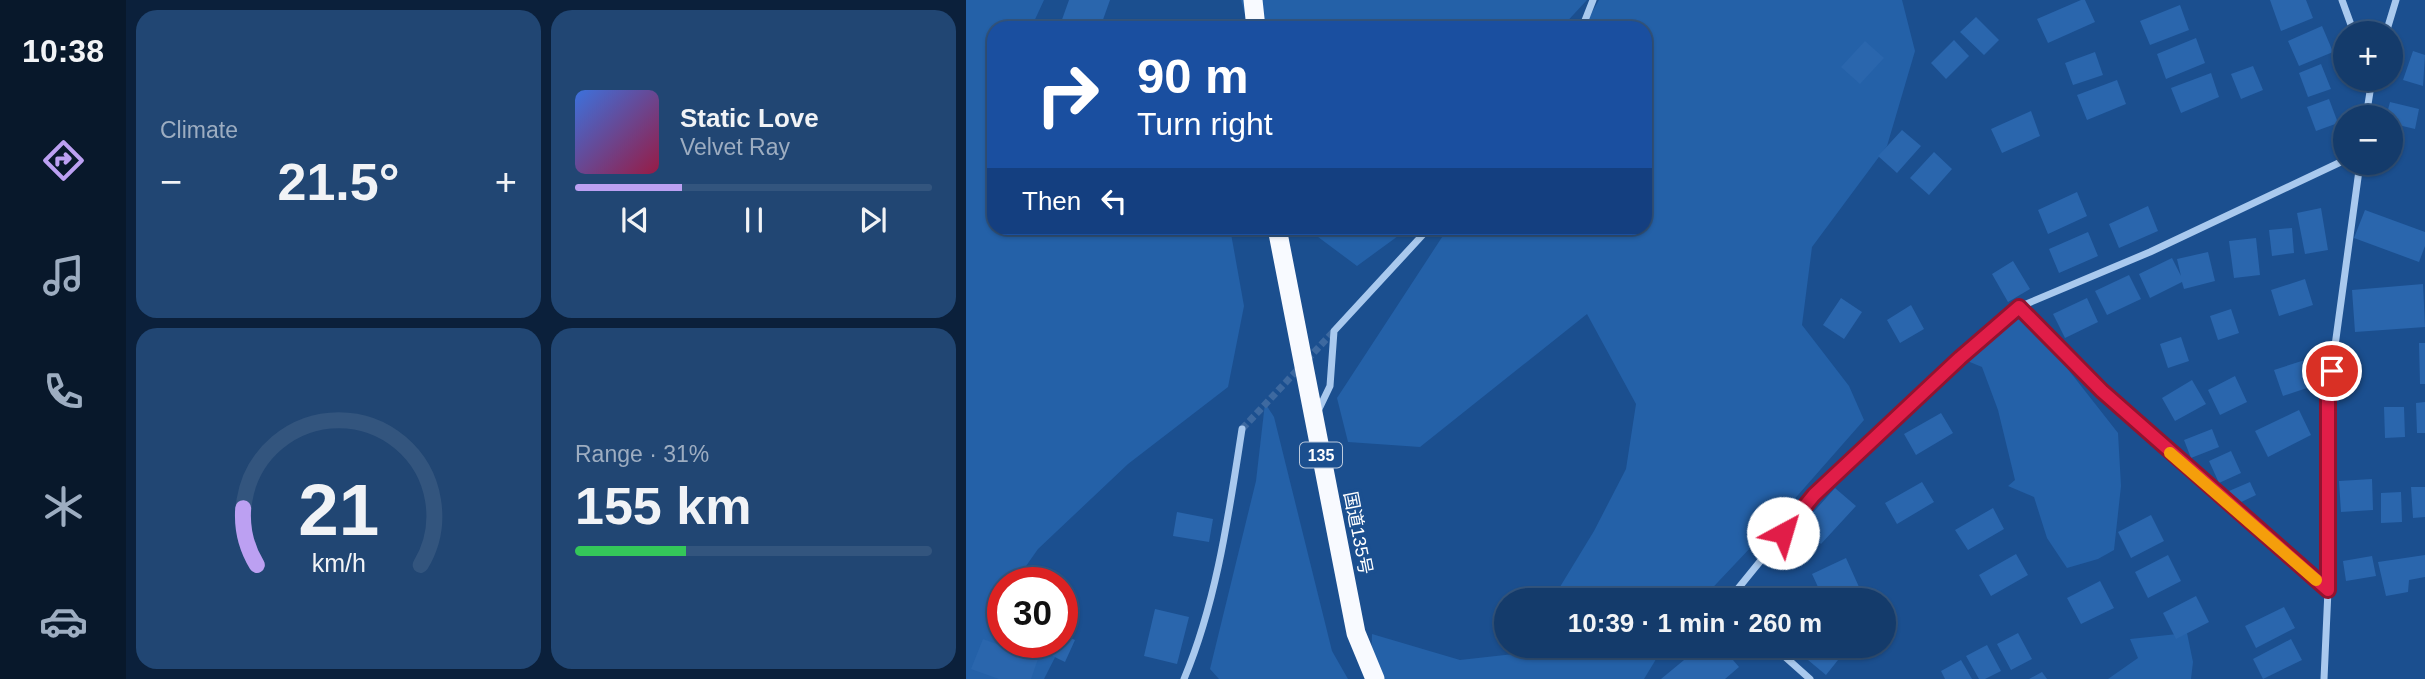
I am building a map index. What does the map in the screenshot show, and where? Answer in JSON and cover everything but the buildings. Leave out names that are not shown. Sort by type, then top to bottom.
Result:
[{"type":"highway","points":[[1253,0],[1255,21]]},
{"type":"highway","name":"国道135号","points":[[1278,235],[1356,633],[1375,679]]},
{"type":"street","points":[[1585,21],[1593,0]]},
{"type":"street","points":[[2342,0],[2350,21]]},
{"type":"street","points":[[2390,21],[2396,0]]},
{"type":"street","points":[[1739,588],[1814,495],[1960,358],[2019,307],[2150,252],[2333,166]]},
{"type":"street","points":[[2324,679],[2328,590],[2328,397],[2358,175]]},
{"type":"street","points":[[1314,419],[1330,386],[1334,331],[1423,235]]},
{"type":"street","points":[[2019,307],[2102,391],[2328,590]]},
{"type":"street","points":[[1184,679],[1210,599],[1242,429]]},
{"type":"street","points":[[1786,658],[1810,679]]},
{"type":"shaded area","points":[[966,0],[1044,0],[1034,21],[987,21],[987,235],[1231,235],[1244,306],[1228,387],[1128,464],[1038,549],[1025,567],[987,567],[987,658],[1055,658],[1044,679],[966,679]]},
{"type":"shaded area","points":[[1241,0],[1587,0],[1568,21],[1247,21]]},
{"type":"shaded area","points":[[1599,0],[1902,0],[1915,51],[1887,146],[1812,247],[1802,325],[1849,386],[1864,420],[1712,588],[1559,588],[1594,531],[1626,469],[1636,404],[1587,314],[1420,447],[1348,442],[1337,398],[1443,235],[1652,235],[1652,21],[1587,21]]},
{"type":"shaded area","points":[[1315,235],[1399,235],[1357,266]]},
{"type":"shaded area","points":[[2019,307],[2118,433],[2121,486],[2114,550],[2098,559],[2067,568],[2047,538],[2034,497],[2008,486],[2015,480],[1998,410],[1982,367],[1960,358]]},
{"type":"shaded area","points":[[1265,403],[1274,417],[1332,651],[1348,679],[1219,679],[1210,669],[1256,481]]},
{"type":"shaded area","points":[[2187,633],[2193,662],[2191,679],[2108,679],[2138,658],[2130,639]]},
{"type":"shaded area","points":[[1372,634],[1460,660],[1494,656],[1657,658],[1644,679],[1378,679],[1371,669]]},
{"type":"tunnel","points":[[1242,429],[1334,331]]},
{"type":"slow traffic","points":[[2170,453],[2316,580]]},
{"type":"route","points":[[1783,533],[1814,495],[1960,358],[2019,307],[2102,391],[2328,590],[2328,397],[2332,371]]}]
